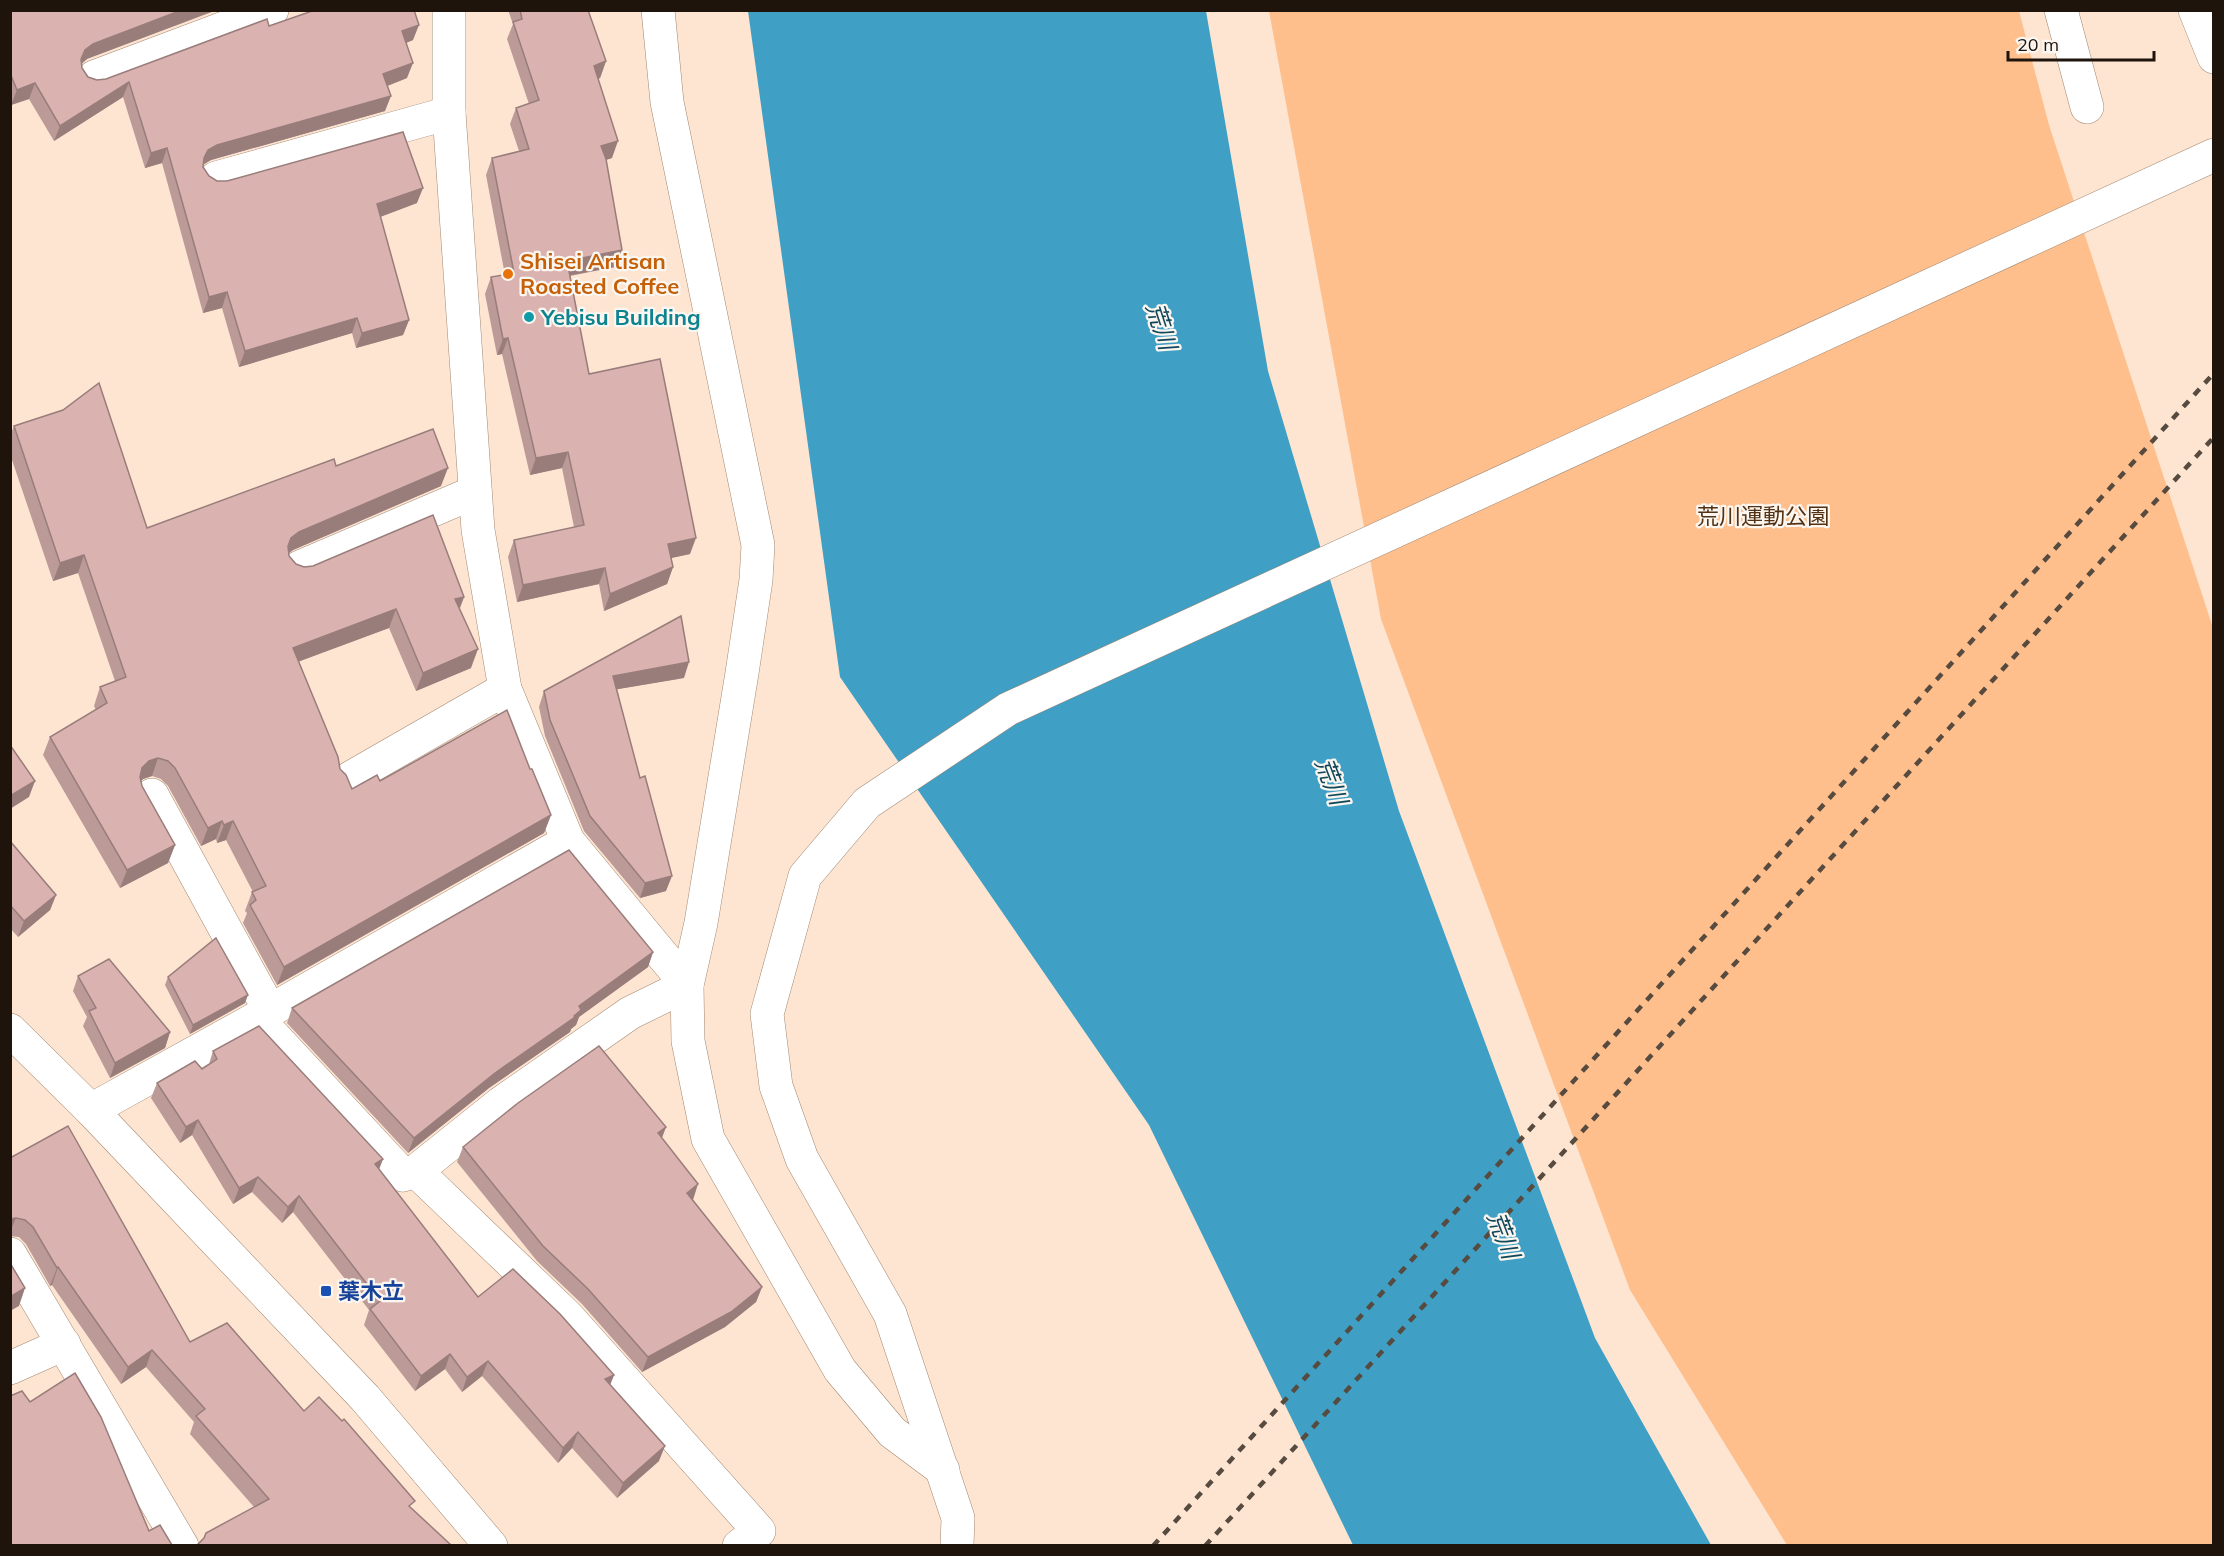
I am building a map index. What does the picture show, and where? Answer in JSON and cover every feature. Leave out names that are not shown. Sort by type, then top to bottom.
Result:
[{"type":"street","points":[[94,77],[272,10]]},
{"type":"street","points":[[449,10],[448,113],[477,530],[505,689],[568,841],[687,985]]},
{"type":"street","points":[[658,10],[668,102],[758,545],[756,580],[737,707],[702,923],[687,985],[688,1041],[708,1139],[840,1370],[892,1432],[943,1470]]},
{"type":"street","points":[[2061,10],[2087,107]]},
{"type":"street","points":[[2194,10],[2214,57]]},
{"type":"street","points":[[216,178],[448,113]]},
{"type":"street","points":[[957,1545],[958,1518],[890,1314],[802,1159],[776,1086],[767,1014],[805,876],[867,803],[1008,709],[2214,155]]},
{"type":"street","points":[[300,567],[475,492]]},
{"type":"street","points":[[350,778],[505,689]]},
{"type":"street","points":[[152,795],[263,1014],[403,1174],[416,1172],[501,1103],[630,1013],[687,985]]},
{"type":"street","points":[[91,1110],[568,841]]},
{"type":"street","points":[[10,1030],[91,1110],[365,1398],[491,1545]]},
{"type":"street","points":[[416,1172],[568,1317],[759,1531],[739,1545]]},
{"type":"street","points":[[10,1254],[182,1545]]},
{"type":"street","points":[[10,1368],[64,1344]]},
{"type":"green space","name":"荒川運動公園","points":[[1269,11],[2019,11],[2049,125],[2213,628],[2213,1545],[1787,1545],[1630,1290],[1381,619]]},
{"type":"water","name":"荒川","points":[[748,11],[1206,11],[1268,371],[1399,811],[1595,1338],[1711,1545],[1353,1545],[1149,1125],[840,677]]},
{"type":"building","points":[[14,10],[182,10],[93,44],[85,50],[81,59],[82,68],[88,77],[97,80],[106,79],[267,19],[269,26],[315,10],[414,10],[419,25],[402,31],[413,63],[383,74],[391,96],[217,145],[208,150],[203,167],[209,176],[217,181],[227,181],[403,132],[423,188],[377,204],[409,320],[362,333],[357,318],[245,351],[227,292],[209,297],[167,148],[151,153],[129,82],[60,126],[35,83],[17,90],[10,73],[10,12]]},
{"type":"building","points":[[520,10],[588,10],[606,61],[594,66],[618,141],[601,146],[606,159],[622,250],[567,261],[589,374],[660,359],[696,538],[668,544],[673,567],[610,594],[605,568],[523,585],[514,540],[584,525],[568,452],[536,458],[508,338],[503,339],[491,277],[514,273],[492,158],[529,149],[516,108],[539,100],[513,22],[522,19]]},
{"type":"building","points":[[99,383],[147,528],[334,459],[336,466],[433,429],[448,468],[299,532],[291,538],[288,546],[289,556],[296,564],[304,567],[313,566],[433,515],[464,597],[455,599],[478,649],[423,673],[396,609],[293,648],[338,757],[340,769],[346,775],[352,789],[377,775],[380,781],[507,710],[551,815],[284,967],[250,905],[256,900],[252,892],[266,886],[233,821],[224,825],[222,821],[208,828],[175,768],[168,761],[158,758],[149,761],[142,768],[140,777],[142,786],[175,845],[127,870],[50,737],[107,703],[100,687],[126,677],[84,555],[60,563],[14,426],[63,410]]},
{"type":"building","points":[[681,616],[689,662],[613,676],[640,778],[645,776],[672,876],[645,883],[590,816],[550,720],[544,691]]},
{"type":"building","points":[[10,745],[35,781],[10,796]]},
{"type":"building","points":[[10,841],[56,895],[24,921],[10,905]]},
{"type":"building","points":[[569,850],[653,952],[579,1006],[581,1010],[575,1017],[495,1073],[414,1138],[292,1008]]},
{"type":"building","points":[[216,938],[248,995],[193,1025],[168,977]]},
{"type":"building","points":[[109,959],[170,1032],[115,1063],[89,1011],[96,1008],[78,976]]},
{"type":"building","points":[[259,1026],[383,1159],[375,1164],[478,1297],[513,1269],[560,1314],[614,1375],[605,1379],[665,1446],[623,1483],[578,1432],[563,1448],[488,1361],[467,1377],[450,1354],[421,1376],[370,1309],[380,1301],[299,1196],[288,1207],[258,1177],[239,1188],[198,1120],[186,1127],[157,1083],[195,1061],[202,1069],[217,1059],[213,1051]]},
{"type":"building","points":[[599,1046],[666,1127],[658,1133],[698,1184],[687,1193],[762,1287],[731,1312],[648,1357],[588,1289],[543,1246],[463,1147],[518,1103]]},
{"type":"building","points":[[68,1126],[190,1342],[227,1323],[304,1411],[319,1397],[342,1421],[344,1419],[415,1501],[409,1506],[451,1545],[197,1545],[206,1533],[269,1499],[196,1416],[205,1409],[152,1350],[128,1367],[57,1268],[33,1227],[25,1220],[10,1219],[10,1158]]},
{"type":"building","points":[[10,1263],[25,1288],[10,1297]]},
{"type":"building","points":[[75,1373],[101,1417],[149,1531],[160,1525],[172,1545],[10,1545],[10,1396],[22,1391],[30,1402]]},
{"type":"railway","points":[[1153,1546],[2214,373]]},
{"type":"railway","points":[[1205,1546],[2214,437]]},
{"type":"place","name":"Shisei Artisan Roasted Coffee","points":[[508,274]]},
{"type":"place","name":"Yebisu Building","points":[[529,317]]},
{"type":"place","name":"葉木立","points":[[326,1291]]}]
